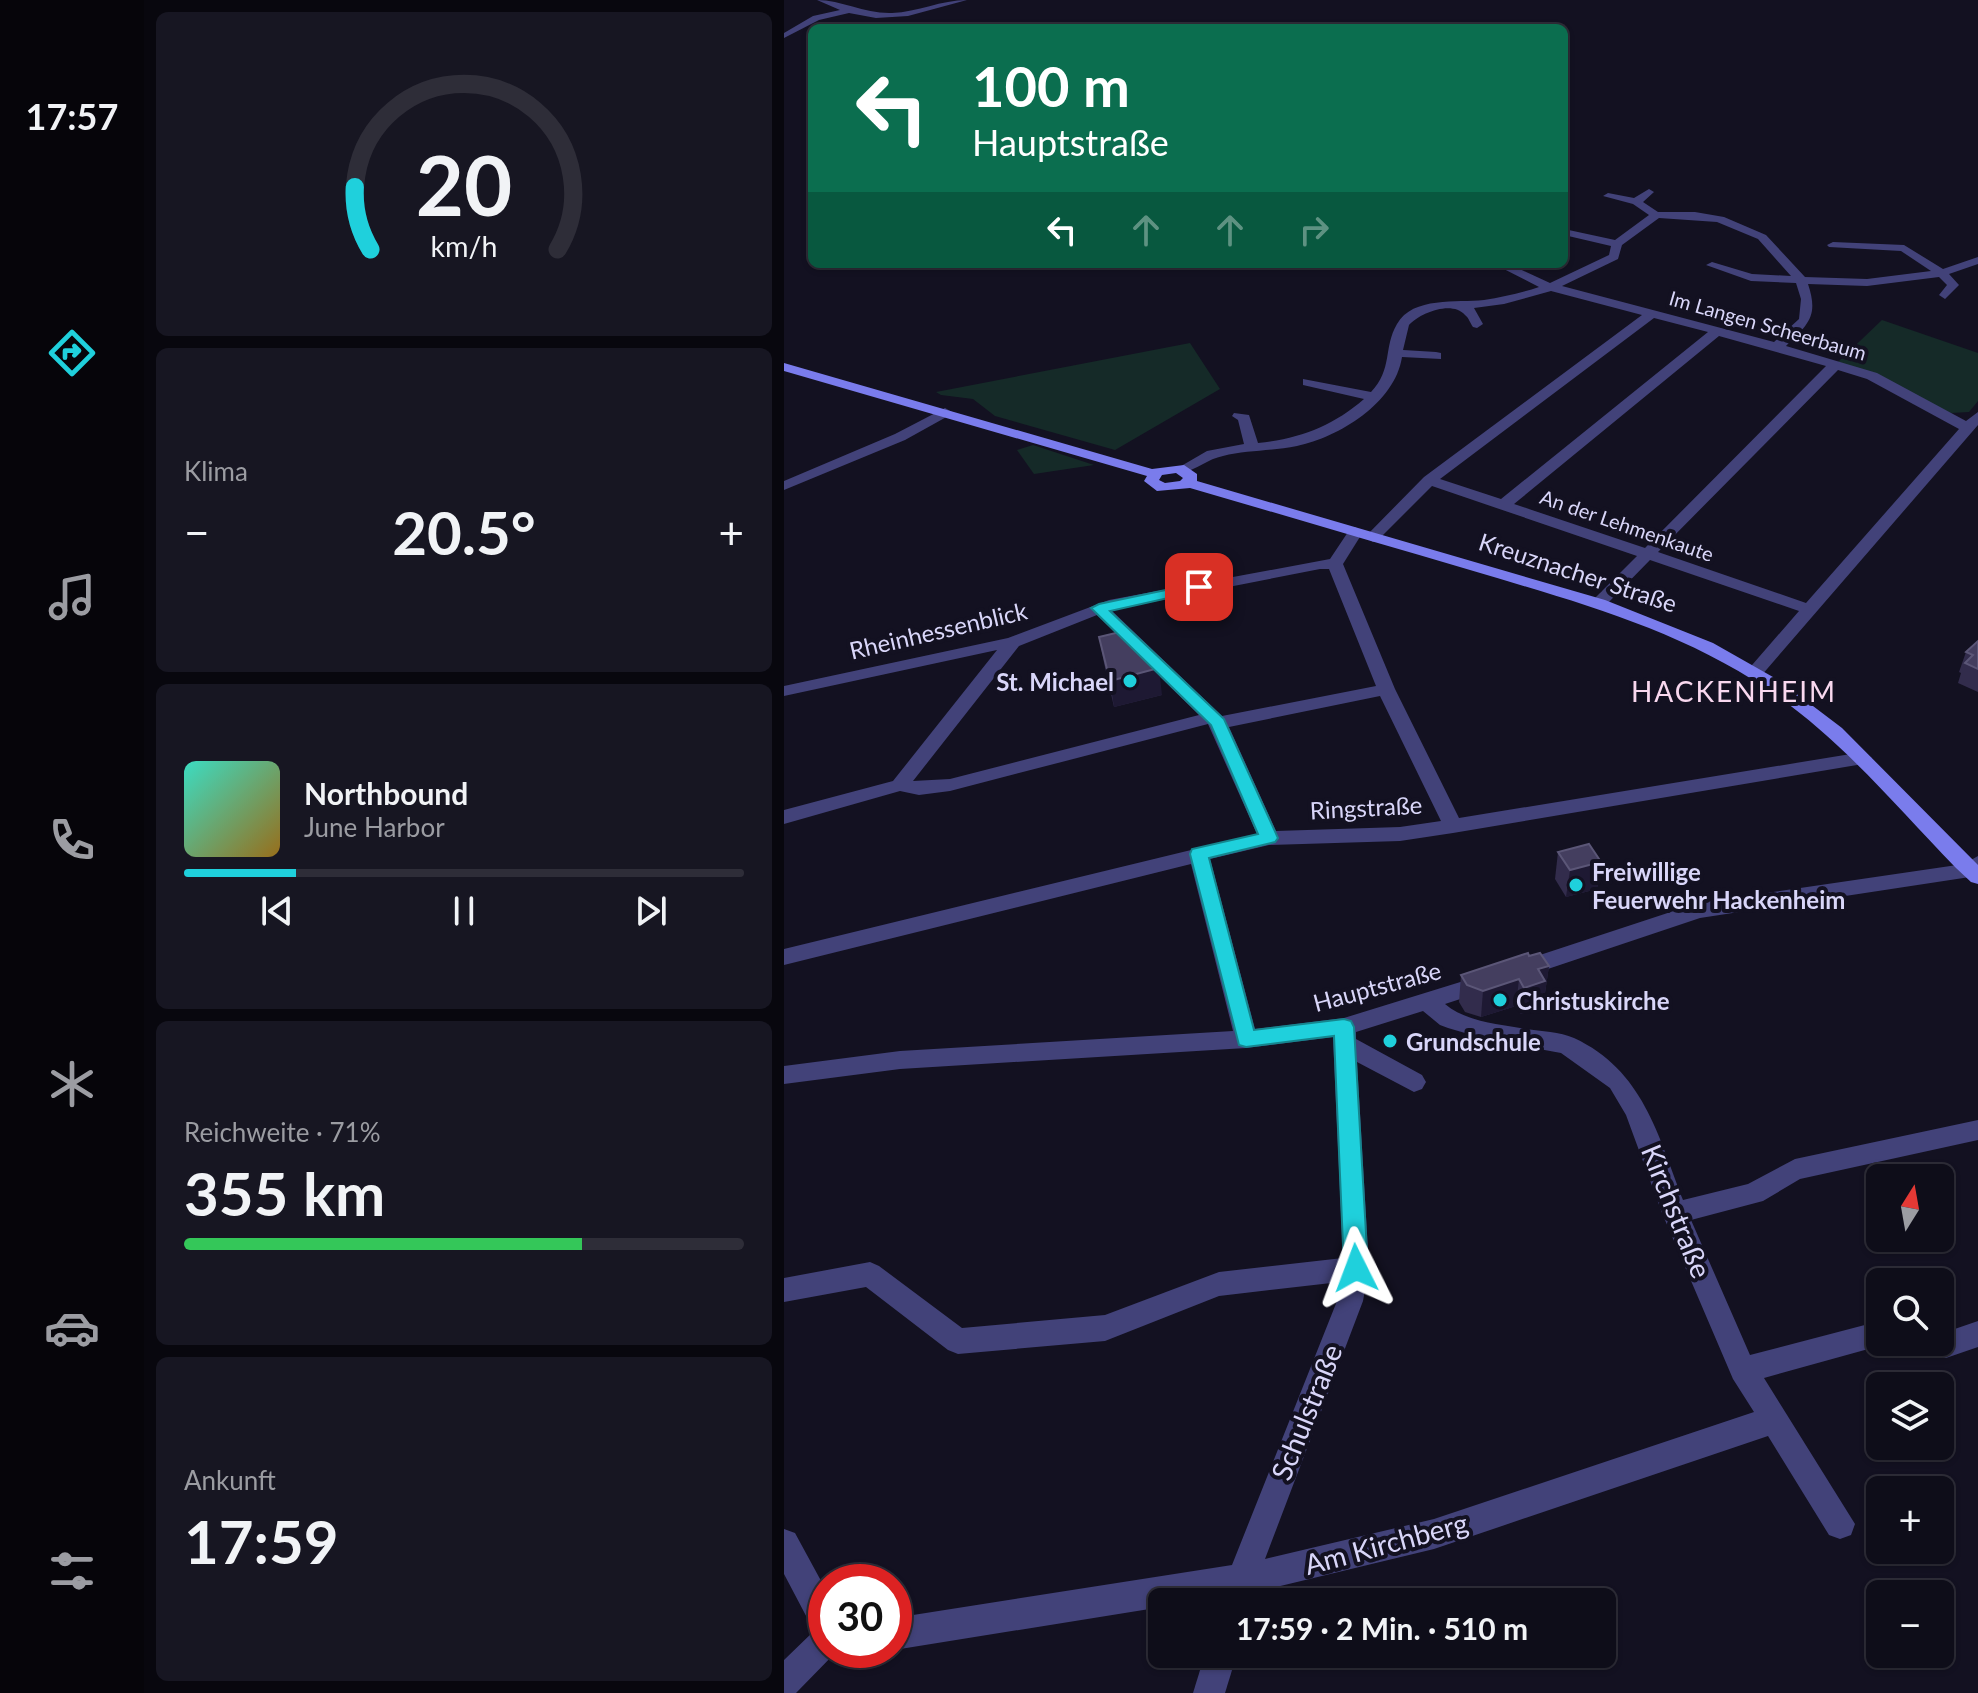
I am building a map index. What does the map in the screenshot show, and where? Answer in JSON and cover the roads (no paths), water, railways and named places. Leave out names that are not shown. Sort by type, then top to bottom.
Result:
[{"type":"main road","points":[[784,367],[1154,474],[1165,469],[1186,476]]},
{"type":"main road","name":"Kreuznacher Straße","points":[[1186,476],[1355,532],[1599,603],[1685,635],[1755,672],[1815,714],[1975,870]]},
{"type":"street","points":[[821,0],[859,15],[894,15],[963,0]]},
{"type":"street","points":[[784,36],[816,18],[846,11]]},
{"type":"street","points":[[1636,202],[1649,192]]},
{"type":"street","points":[[1608,196],[1636,202],[1656,215],[1695,215],[1720,219],[1762,237],[1801,280],[1807,299],[1805,320],[1777,347]]},
{"type":"street","points":[[1186,476],[1214,452],[1299,441],[1324,432],[1374,397],[1392,374],[1399,331],[1411,315],[1422,310],[1516,297],[1579,276],[1614,257],[1617,244],[1656,215]]},
{"type":"street","points":[[1568,226],[1617,244]]},
{"type":"street","points":[[1833,245],[1904,242],[1938,273],[1949,277],[1953,285],[1945,295]]},
{"type":"street","points":[[1712,265],[1751,277],[1860,284],[1938,273],[1978,260]]},
{"type":"street","name":"Im Langen Scheerbaum","points":[[1509,268],[1547,286],[1777,347],[1872,376],[1973,422]]},
{"type":"street","points":[[1463,288],[1463,305]]},
{"type":"street","points":[[1463,305],[1477,324]]},
{"type":"street","points":[[1373,537],[1429,480],[1653,313]]},
{"type":"street","points":[[1504,504],[1717,331]]},
{"type":"street","points":[[1396,353],[1436,356]]},
{"type":"street","points":[[1599,603],[1835,365]]},
{"type":"street","points":[[1308,382],[1320,382],[1374,397]]},
{"type":"street","points":[[784,486],[900,437],[945,412]]},
{"type":"street","points":[[1239,416],[1244,418],[1252,446]]},
{"type":"street","points":[[1755,672],[1973,422]]},
{"type":"street","points":[[1282,443],[1287,461]]},
{"type":"street","name":"An der Lehmenkaute","points":[[1429,480],[1812,610]]},
{"type":"street","points":[[1355,532],[1335,564],[1386,689],[1453,826]]},
{"type":"street","name":"Rheinhessenblick","points":[[784,691],[1013,642],[1099,608],[1320,564],[1335,564]]},
{"type":"street","points":[[1099,608],[1215,720],[1269,838]]},
{"type":"street","points":[[900,785],[1013,642]]},
{"type":"street","points":[[784,817],[900,785],[919,789],[950,785],[1215,720],[1386,689]]},
{"type":"street","name":"Ringstraße","points":[[784,957],[1269,838],[1400,834],[1863,758]]},
{"type":"street","points":[[1199,854],[1246,1039]]},
{"type":"street","name":"Hauptstraße","points":[[784,1075],[967,1055],[1345,1035],[1427,1001],[1698,911],[1776,897],[1975,870]]},
{"type":"street","name":"Kirchstraße","points":[[1427,1001],[1448,1019],[1489,1031],[1567,1045],[1618,1081],[1637,1112],[1675,1213],[1743,1370],[1840,1524]]},
{"type":"street","points":[[1345,1035],[1414,1082]]},
{"type":"street","name":"Schulstraße","points":[[1240,1588],[1350,1301],[1356,1268],[1345,1035]]},
{"type":"street","points":[[1675,1213],[1754,1193],[1795,1170],[1978,1130]]},
{"type":"street","points":[[784,1290],[870,1274],[958,1341],[1105,1328],[1219,1284],[1356,1268]]},
{"type":"street","points":[[1954,1342],[1978,1334]]},
{"type":"street","points":[[1743,1370],[1866,1338]]},
{"type":"street","name":"Am Kirchberg","points":[[1249,1588],[1434,1534],[1773,1420]]},
{"type":"street","points":[[784,1544],[808,1588]]},
{"type":"street","name":"Am Kirchberg","points":[[912,1632],[1148,1602]]},
{"type":"street","points":[[784,1682],[808,1659]]},
{"type":"street","points":[[1209,1693],[1217,1668]]},
{"type":"place","name":"St. Michael","points":[[1130,681]]},
{"type":"place","name":"Freiwillige Feuerwehr Hackenheim","points":[[1576,885]]},
{"type":"place","name":"Christuskirche","points":[[1500,1000]]},
{"type":"place","name":"Grundschule","points":[[1390,1041]]},
{"type":"district","name":"HACKENHEIM","points":[[1734,691]]}]
